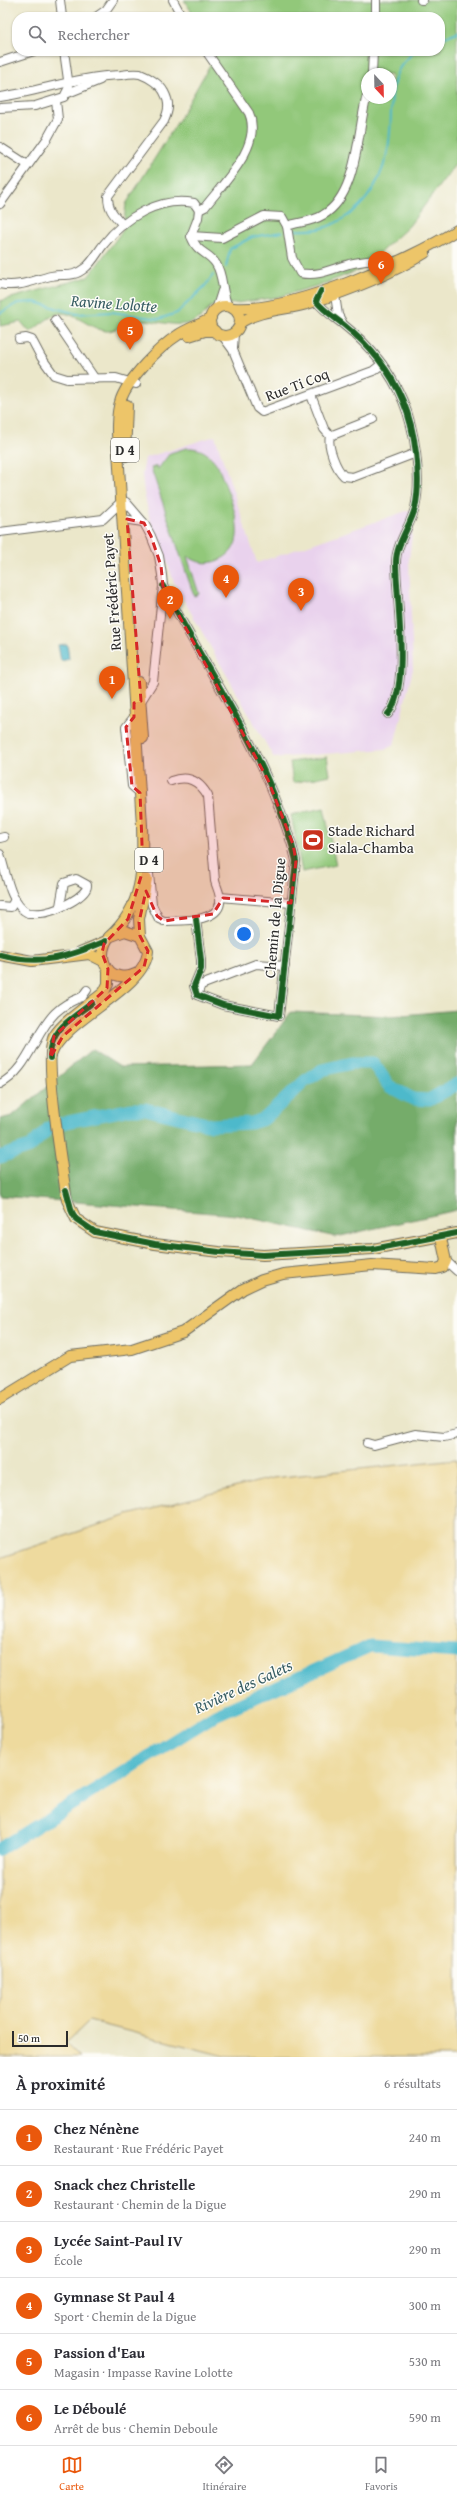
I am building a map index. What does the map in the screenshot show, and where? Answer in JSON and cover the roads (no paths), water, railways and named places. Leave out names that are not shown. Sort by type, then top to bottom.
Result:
[{"type":"main road","name":"D 4","points":[[134,383],[147,362],[167,343],[178,334],[213,314],[231,307],[264,308],[322,290],[390,264],[454,232]]},
{"type":"main road","name":"D 4","points":[[240,323],[248,317],[335,296],[384,276],[425,254],[454,232]]},
{"type":"main road","points":[[231,307],[239,315],[240,323],[234,332]]},
{"type":"main road","points":[[213,314],[219,333]]},
{"type":"main road","name":"D 4","points":[[134,383],[168,346],[180,338],[205,331],[219,333],[234,332]]},
{"type":"main road","name":"Rue Frédéric Payet","points":[[134,383],[128,399],[126,416],[124,502],[137,702],[149,839],[148,874],[139,919],[140,936]]},
{"type":"main road","name":"Rue Frédéric Payet","points":[[108,939],[128,919],[140,884],[143,854],[134,717],[137,702]]},
{"type":"main road","points":[[50,1058],[63,1036],[107,1001],[138,973],[146,963],[148,951],[140,936],[124,931],[108,939],[102,953],[106,965],[107,988],[54,1036],[50,1045],[50,1058],[51,1070],[66,1190],[74,1216],[95,1232],[198,1249],[263,1255],[373,1249],[441,1238],[457,1233]]},
{"type":"main road","name":"D 4","points":[[70,955],[108,939]]},
{"type":"main road","name":"D 4","points":[[0,955],[32,961],[70,955],[89,954],[106,965]]},
{"type":"main road","points":[[106,965],[114,975],[122,977],[138,973]]},
{"type":"main road","points":[[0,1399],[70,1356],[132,1349],[183,1332],[243,1289],[262,1280],[283,1274],[372,1264],[436,1270],[443,1266],[446,1261],[441,1238]]},
{"type":"street","points":[[60,0],[61,12]]},
{"type":"street","points":[[103,12],[113,0]]},
{"type":"street","points":[[173,0],[179,12]]},
{"type":"street","points":[[376,0],[376,12]]},
{"type":"street","points":[[0,62],[19,56]]},
{"type":"street","points":[[64,56],[68,93]]},
{"type":"street","points":[[199,210],[205,207],[239,163],[248,145],[253,123],[249,113],[209,56]]},
{"type":"street","points":[[372,68],[373,56]]},
{"type":"street","points":[[0,96],[29,92],[67,82],[113,75],[139,74],[152,80],[162,88],[168,100],[168,111],[164,121],[108,196],[108,205],[111,212],[123,225]]},
{"type":"street","points":[[0,108],[35,106],[56,101],[68,93],[113,75]]},
{"type":"street","points":[[0,204],[47,139],[58,119],[56,101]]},
{"type":"street","points":[[287,226],[321,216],[341,200],[347,187],[354,161],[365,104]]},
{"type":"street","points":[[0,147],[28,165]]},
{"type":"street","points":[[0,284],[32,283],[51,276],[75,275],[87,267],[104,243],[123,225],[137,215],[167,202],[181,200],[194,203],[199,210],[198,218],[191,236],[196,247],[216,263],[221,274],[222,291],[213,314]]},
{"type":"street","points":[[191,236],[222,238],[264,216],[282,217],[287,226],[292,258],[300,273],[308,275],[325,273],[349,264],[386,259],[390,264]]},
{"type":"street","points":[[343,324],[338,315],[335,296],[322,290],[316,301],[367,345],[382,364],[403,400],[411,424],[416,453],[415,508],[396,560],[401,670],[393,709],[388,714]]},
{"type":"street","points":[[222,291],[231,307]]},
{"type":"street","points":[[55,320],[95,378]]},
{"type":"street","name":"Rue Ti Coq","points":[[233,350],[234,332]]},
{"type":"street","name":"Rue Ti Coq","points":[[219,333],[233,350],[260,412],[268,412],[373,371],[382,364]]},
{"type":"street","points":[[19,339],[26,338],[32,340],[40,357],[54,375],[67,379],[116,378],[134,383]]},
{"type":"street","points":[[311,395],[324,429],[330,436]]},
{"type":"street","points":[[373,419],[330,436],[328,442],[340,471],[348,477],[416,453]]},
{"type":"street","points":[[0,532],[103,519],[124,502]]},
{"type":"street","name":"Chemin de la Digue","points":[[124,502],[144,523],[159,556],[163,586],[153,682],[137,702]]},
{"type":"street","points":[[125,519],[144,523]]},
{"type":"street","name":"Chemin de la Digue","points":[[163,586],[253,748],[268,780],[293,844],[296,860],[285,966],[279,1016],[224,1006],[197,995],[198,983],[256,964],[285,966]]},
{"type":"street","points":[[148,874],[152,905],[159,919],[164,921],[196,919],[213,914],[220,904],[216,881],[208,796],[202,787],[192,780],[180,778],[171,781]]},
{"type":"street","points":[[0,854],[15,899],[20,907],[28,913],[46,913],[60,906]]},
{"type":"street","name":"Chemin de la Digue","points":[[220,897],[291,903]]},
{"type":"street","points":[[0,906],[11,907],[15,899]]},
{"type":"street","points":[[196,919],[201,960],[198,983]]},
{"type":"street","points":[[0,1084],[12,1077],[17,1071],[54,1014],[65,1004],[82,997],[87,990]]},
{"type":"street","points":[[82,997],[92,1003],[107,1001]]},
{"type":"street","points":[[446,1261],[457,1271]]},
{"type":"street","points":[[367,1443],[374,1446],[414,1434],[444,1437],[457,1434]]},
{"type":"water","points":[[67,644],[69,659],[61,661],[58,645]]},
{"type":"waterway","name":"Ravine Lolotte","points":[[445,37],[457,32]]},
{"type":"waterway","name":"Ravine Lolotte","points":[[293,230],[323,228],[336,223],[359,207],[367,198],[379,178],[389,144],[392,92],[396,76],[402,64],[410,56]]},
{"type":"waterway","name":"Ravine Lolotte","points":[[226,267],[230,249],[252,237],[282,232]]},
{"type":"waterway","name":"Ravine Lolotte","points":[[0,313],[18,303],[35,302],[77,314],[112,312],[159,319],[177,313],[205,286],[213,275]]},
{"type":"waterway","points":[[0,1157],[30,1147],[49,1128],[58,1124],[131,1109],[145,1109],[211,1125],[251,1123],[264,1119],[305,1081],[322,1070],[352,1063],[373,1063],[389,1086],[413,1099],[429,1100],[457,1084]]},
{"type":"waterway","name":"Rivière des Galets","points":[[0,1849],[215,1715],[370,1646],[457,1652]]},
{"type":"place","name":"Le Déboulé","points":[[381,284]]},
{"type":"place","name":"Passion d'Eau","points":[[130,350]]},
{"type":"place","name":"Gymnase St Paul 4","points":[[226,598]]},
{"type":"place","name":"Lycée Saint-Paul IV","points":[[301,611]]},
{"type":"place","name":"Snack chez Christelle","points":[[170,619]]},
{"type":"place","name":"Chez Nénène","points":[[112,699]]},
{"type":"place","name":"Stade Richard Siala-Chamba","points":[[313,840]]}]
